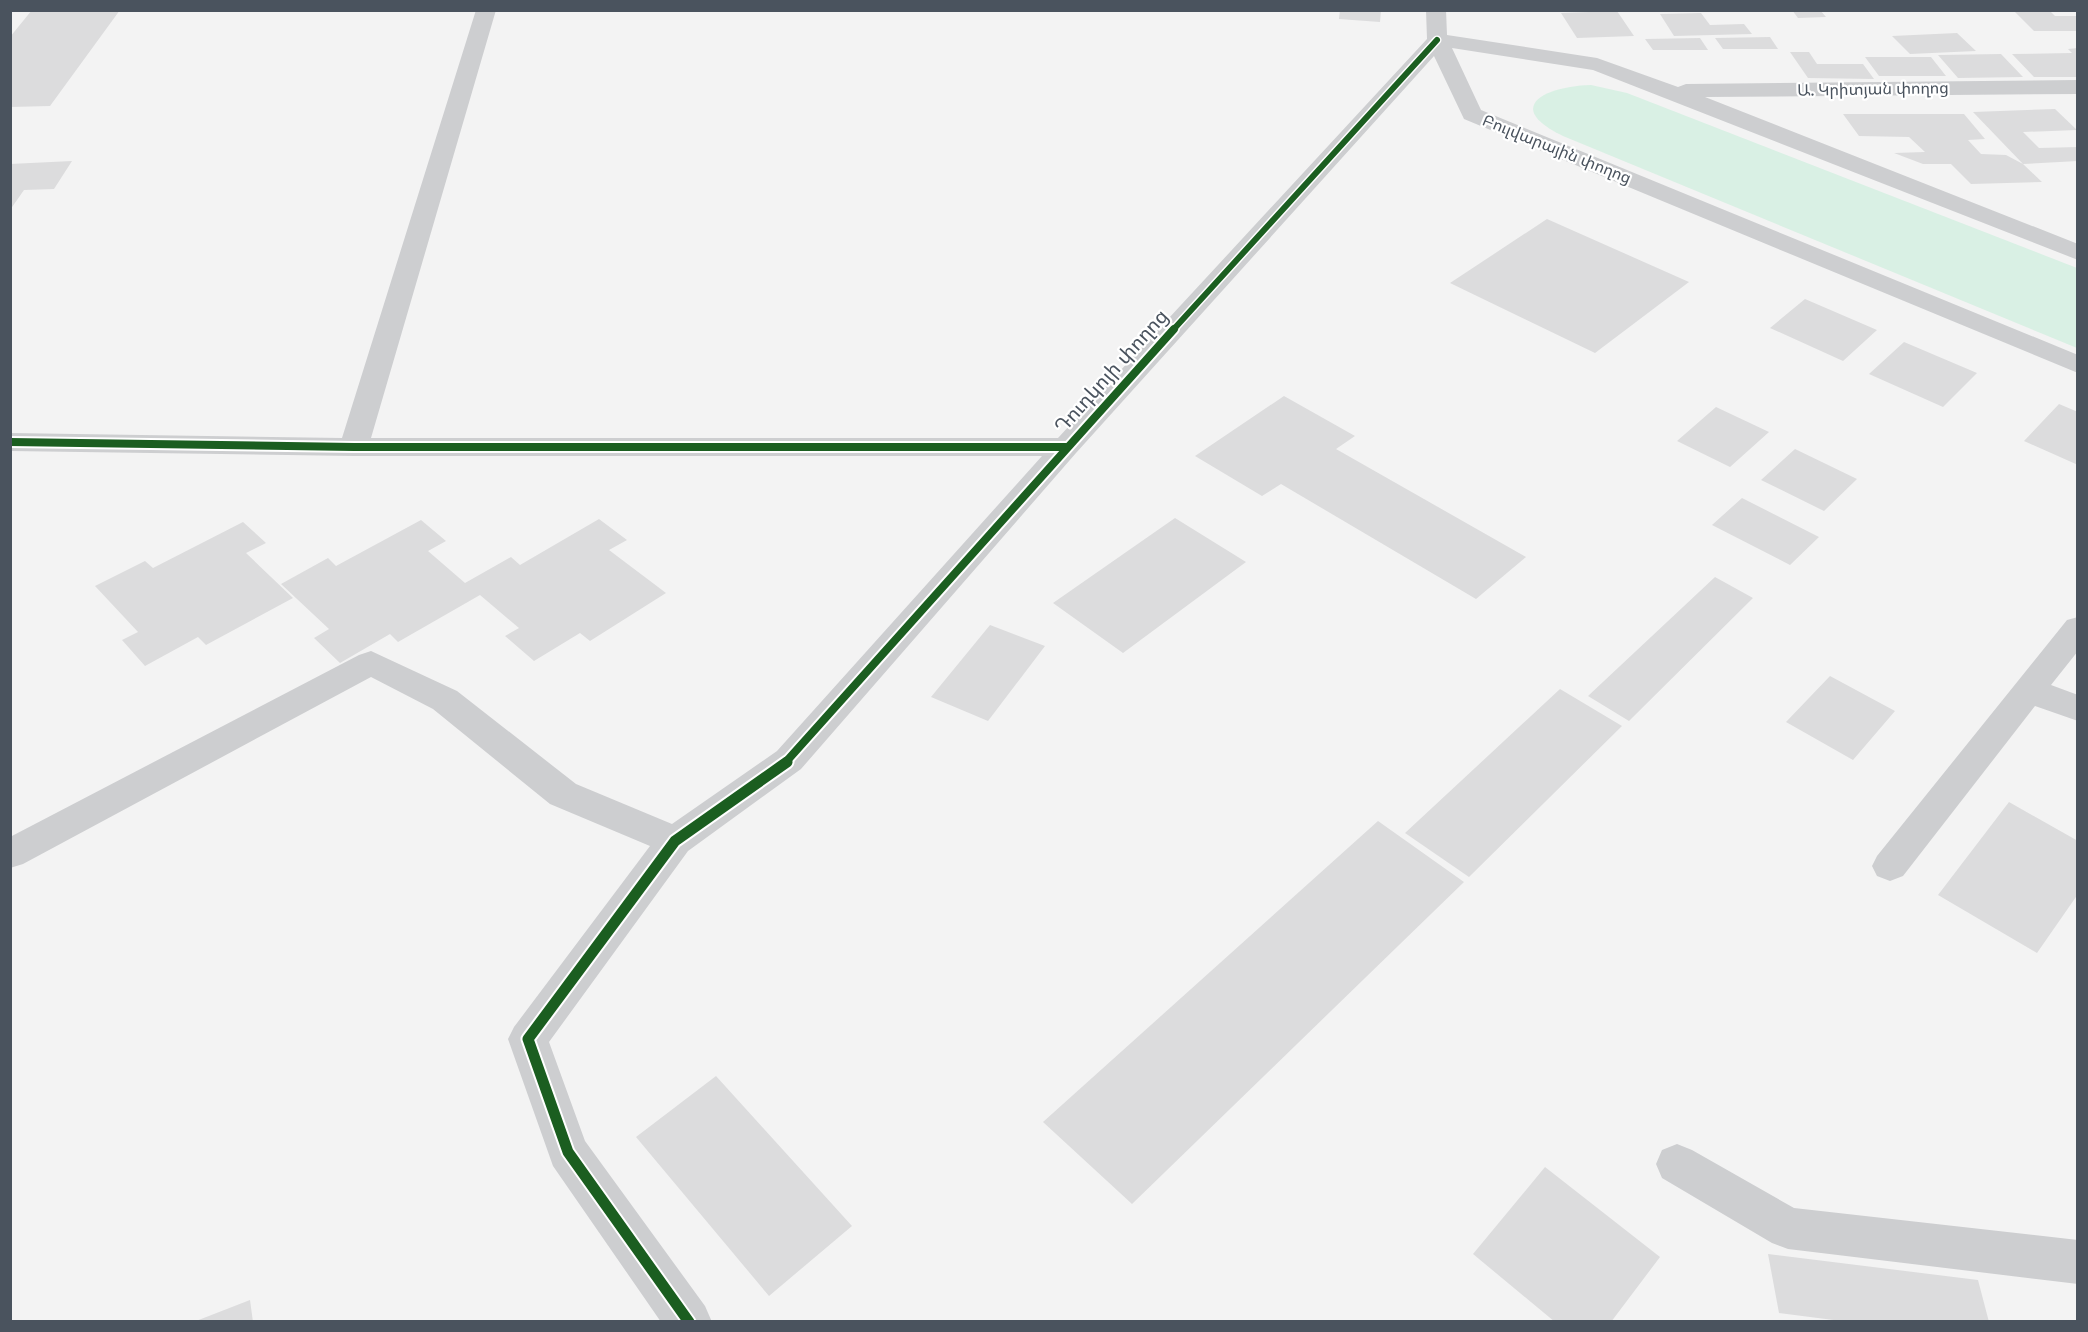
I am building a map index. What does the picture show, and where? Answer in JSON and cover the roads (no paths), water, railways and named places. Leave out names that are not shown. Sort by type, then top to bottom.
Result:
[{"type":"street","points":[[354,447],[486,10]]},
{"type":"street","points":[[1436,10],[1437,40],[1597,64],[2078,253]]},
{"type":"street","name":"Բուլվարային փողոց","points":[[1437,40],[1472,114],[2078,365]]},
{"type":"street","name":"Դուդկոյի փողոց","points":[[689,1322],[568,1152],[528,1039],[675,841],[789,760],[1066,447],[1437,40]]},
{"type":"street","name":"Ա. Կրիտյան փողոց","points":[[1669,91],[2078,87]]},
{"type":"street","points":[[2043,240],[2078,239]]},
{"type":"street","points":[[10,442],[354,447],[1066,447]]},
{"type":"street","points":[[1890,866],[2078,628]]},
{"type":"street","points":[[10,854],[371,663],[446,700],[563,794],[675,841]]},
{"type":"street","points":[[2029,690],[2078,709]]},
{"type":"street","points":[[1677,1164],[1788,1228],[2078,1262]]}]
